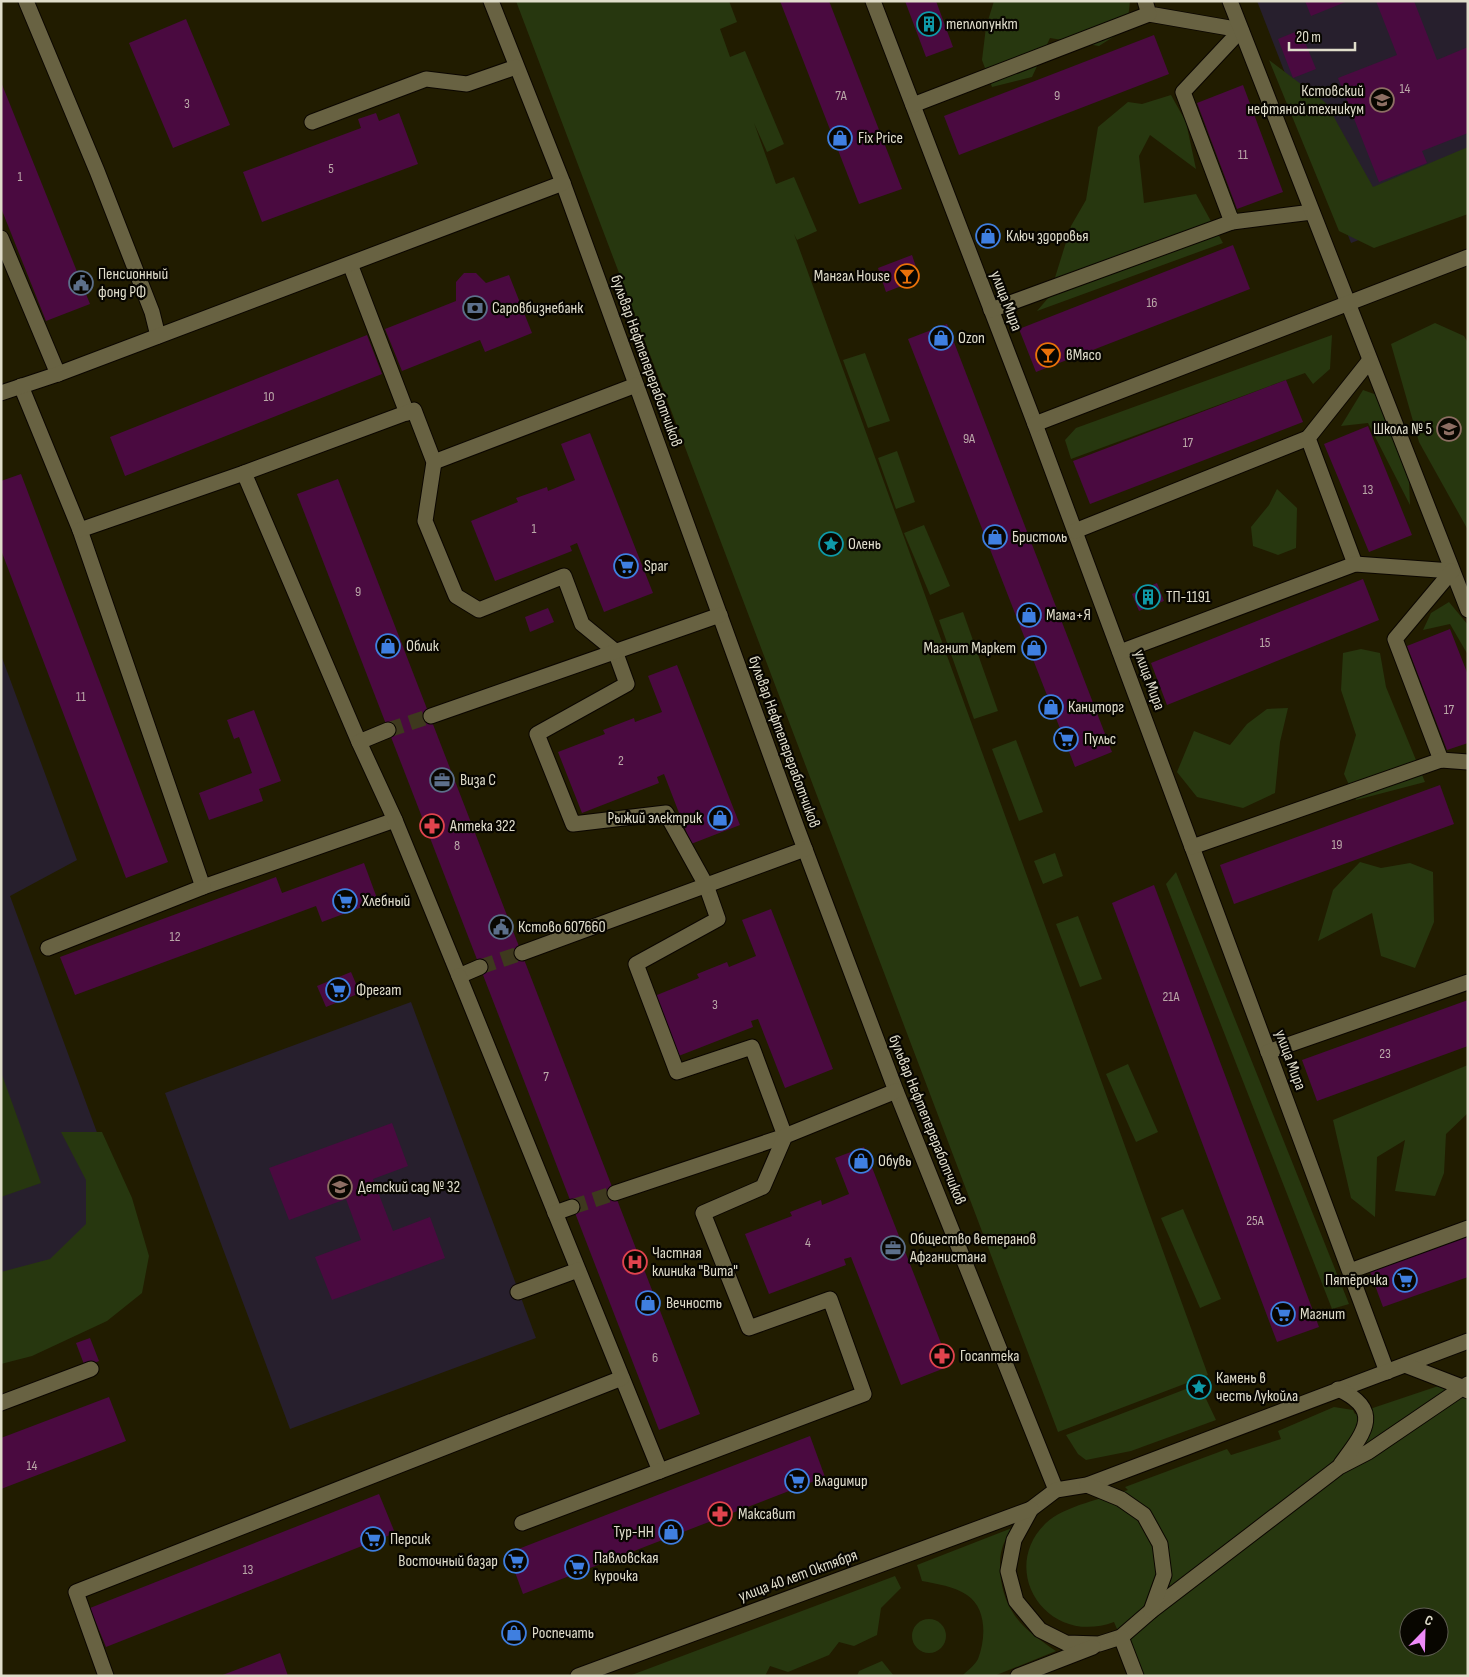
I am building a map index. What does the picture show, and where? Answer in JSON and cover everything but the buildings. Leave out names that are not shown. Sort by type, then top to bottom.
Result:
[{"type":"street","points":[[26,1],[100,180],[152,312],[158,336]]},
{"type":"street","name":"бульвар Нефтепереработчиков","points":[[491,1],[563,183],[805,849],[896,1091],[1056,1490]]},
{"type":"street","name":"улица Мира","points":[[873,1],[1075,530],[1387,1372]]},
{"type":"street","points":[[1230,1],[1468,610]]},
{"type":"street","points":[[912,105],[1147,7],[1241,30]]},
{"type":"street","points":[[1232,222],[1183,92],[1241,30]]},
{"type":"street","points":[[312,122],[426,78],[468,84],[516,67]]},
{"type":"street","points":[[1,393],[58,374],[563,183]]},
{"type":"street","points":[[991,310],[1232,222],[1312,212]]},
{"type":"street","points":[[1,238],[58,374]]},
{"type":"street","points":[[1035,424],[1468,257]]},
{"type":"street","points":[[350,264],[407,413]]},
{"type":"street","points":[[1075,530],[1308,438],[1370,360]]},
{"type":"street","points":[[434,462],[636,385]]},
{"type":"street","points":[[20,386],[80,530],[204,887]]},
{"type":"street","points":[[80,530],[244,473],[414,410],[434,462],[426,521],[456,596],[479,610],[564,576],[582,624],[614,651],[627,684],[537,734],[573,824],[666,814],[706,885],[718,919],[636,964],[677,1072],[752,1047],[785,1136],[763,1188],[703,1213],[749,1328],[830,1299],[864,1394],[522,1523]]},
{"type":"street","points":[[1308,438],[1355,564]]},
{"type":"street","points":[[244,473],[358,742],[395,820],[660,1471]]},
{"type":"street","points":[[1120,652],[1355,564],[1452,571]]},
{"type":"street","points":[[1441,760],[1395,638],[1452,571]]},
{"type":"street","points":[[430,716],[720,614]]},
{"type":"street","points":[[358,742],[388,730]]},
{"type":"street","points":[[1192,846],[1441,760],[1468,762]]},
{"type":"street","points":[[48,948],[204,887],[395,820]]},
{"type":"street","points":[[522,953],[805,849]]},
{"type":"street","points":[[459,976],[480,967]]},
{"type":"street","points":[[1268,1052],[1468,982]]},
{"type":"street","points":[[615,1192],[785,1136],[896,1091]]},
{"type":"street","points":[[555,1213],[572,1207]]},
{"type":"street","points":[[1350,1271],[1468,1228]]},
{"type":"street","points":[[518,1292],[578,1270]]},
{"type":"street","points":[[1099,1644],[1066,1643],[1040,1630],[1016,1601],[1008,1571],[1014,1540],[1031,1508],[1056,1490],[1088,1485],[1468,1341]]},
{"type":"street","points":[[1405,1365],[1466,1387]]},
{"type":"street","points":[[1,1403],[91,1369]]},
{"type":"street","points":[[106,1676],[76,1592],[622,1378]]},
{"type":"street","points":[[1018,1676],[1121,1637],[1151,1611],[1339,1467],[1368,1452],[1466,1387]]},
{"type":"street","points":[[1338,1390],[1353,1396],[1363,1405],[1366,1416],[1365,1428],[1362,1434],[1339,1467]]},
{"type":"street","points":[[1088,1485],[1121,1498],[1144,1515],[1160,1544],[1164,1575],[1151,1611]]},
{"type":"street","name":"улица 40 лет Октября","points":[[578,1676],[1031,1508]]},
{"type":"street","points":[[1121,1637],[1136,1676]]},
{"type":"shaded area","name":"Кстовский нефтяной техникум","points":[[1257,1],[1468,1],[1468,198],[1351,243]]},
{"type":"shaded area","points":[[1,655],[77,860],[10,896],[138,1244],[1,1296]]},
{"type":"shaded area","name":"Детский сад № 32","points":[[411,1002],[536,1338],[290,1429],[165,1093]]},
{"type":"green space","points":[[516,1],[729,1],[737,22],[720,29],[730,57],[745,51],[784,144],[767,152],[754,123],[776,184],[794,177],[817,231],[797,240],[794,234],[1208,1375],[1058,1432]]},
{"type":"green space","points":[[994,1],[1130,1],[1127,28],[1099,46],[1050,38],[1032,77],[992,87],[982,60],[986,27]]},
{"type":"green space","points":[[1269,60],[1326,103],[1373,187],[1468,147],[1468,214],[1374,248],[1339,231]]},
{"type":"green space","points":[[1171,95],[1186,122],[1196,169],[1150,135],[1139,156],[1144,203],[1196,194],[1223,243],[1037,311],[1049,297],[1071,226],[1086,200],[1098,127],[1128,102],[1142,104]]},
{"type":"green space","name":"Школа № 5","points":[[1435,323],[1464,336],[1468,343],[1468,530],[1419,442],[1391,344]]},
{"type":"green space","points":[[1332,335],[1330,369],[1313,384],[1305,373],[1071,459],[1065,440],[1076,428]]},
{"type":"green space","points":[[865,353],[890,421],[868,428],[843,360]]},
{"type":"green space","points":[[1363,390],[1377,395],[1409,481],[1410,505],[1368,423],[1341,426]]},
{"type":"green space","points":[[897,451],[915,502],[896,509],[878,458]]},
{"type":"green space","points":[[1277,489],[1297,508],[1296,548],[1278,555],[1253,546],[1251,527],[1269,505]]},
{"type":"green space","points":[[924,525],[950,586],[930,595],[904,533]]},
{"type":"green space","points":[[1449,602],[1468,625],[1468,655],[1450,624],[1423,630],[1431,613]]},
{"type":"green space","points":[[963,612],[998,711],[974,719],[939,620]]},
{"type":"green space","points":[[1361,649],[1380,653],[1386,687],[1425,782],[1356,800],[1344,774],[1356,735],[1341,690],[1343,653]]},
{"type":"green space","points":[[1288,708],[1280,742],[1275,793],[1243,808],[1197,797],[1177,772],[1194,731],[1230,745],[1247,724],[1267,709]]},
{"type":"green space","points":[[1016,740],[1043,812],[1019,821],[992,749]]},
{"type":"green space","points":[[1055,853],[1063,876],[1043,884],[1034,861]]},
{"type":"green space","points":[[1360,862],[1381,868],[1410,863],[1433,872],[1434,922],[1415,968],[1381,956],[1372,913],[1318,941],[1333,890]]},
{"type":"green space","points":[[1176,872],[1349,1304],[1332,1309],[1166,884]]},
{"type":"green space","points":[[1078,916],[1102,979],[1080,987],[1056,924]]},
{"type":"green space","points":[[1128,1064],[1158,1132],[1136,1142],[1106,1074]]},
{"type":"green space","points":[[1468,1065],[1468,1113],[1446,1134],[1444,1173],[1435,1196],[1395,1191],[1405,1140],[1377,1157],[1375,1217],[1351,1198],[1333,1120]]},
{"type":"green space","points":[[1,1072],[41,1183],[1,1197]]},
{"type":"green space","points":[[61,1132],[102,1132],[132,1198],[149,1256],[142,1293],[107,1321],[32,1356],[1,1364],[1,1272],[50,1259],[86,1224],[86,1180]]},
{"type":"green space","points":[[1183,1209],[1221,1299],[1200,1308],[1161,1218]]},
{"type":"green space","points":[[1468,1376],[1468,1676],[1137,1676],[1114,1622],[1090,1627],[1068,1624],[1050,1614],[1036,1600],[1028,1582],[1027,1562],[1032,1542],[1046,1523],[1054,1517],[1074,1507],[1128,1490],[1125,1487],[1227,1449],[1231,1455],[1281,1439],[1278,1431],[1334,1407],[1353,1410],[1355,1414]]},
{"type":"green space","points":[[1199,1384],[1216,1420],[1131,1451],[1086,1460],[1078,1454],[1066,1435]]},
{"type":"green space","points":[[1012,1528],[1000,1556],[1001,1580],[1004,1593],[1013,1613],[1027,1630],[1056,1651],[994,1676],[962,1676],[977,1661],[981,1651],[983,1624],[978,1608],[974,1601],[957,1589],[922,1581],[917,1565]]},
{"type":"green space","points":[[895,1576],[901,1588],[881,1608],[877,1635],[854,1646],[839,1642],[829,1655],[788,1672],[770,1666],[765,1676],[629,1676]]},
{"type":"green space","points":[[929,1619],[936,1620],[941,1624],[945,1629],[945,1643],[941,1648],[936,1652],[929,1653],[922,1652],[917,1648],[913,1643],[912,1636],[913,1629],[917,1624],[922,1620]]},
{"type":"green space","points":[[882,1661],[894,1676],[857,1676],[859,1671]]},
{"type":"tunnel","points":[[388,730],[431,716]]},
{"type":"tunnel","points":[[480,967],[522,953]]},
{"type":"tunnel","points":[[572,1207],[615,1193]]},
{"type":"place","name":"теплопункт","points":[[929,24]]},
{"type":"place","name":"Кстовский нефтяной техникум","points":[[1382,100]]},
{"type":"place","name":"Fix Price","points":[[840,138]]},
{"type":"place","name":"Ключ здоровья","points":[[988,236]]},
{"type":"place","name":"Мангал House","points":[[907,276]]},
{"type":"place","name":"Пенсионный фонд РФ","points":[[81,283]]},
{"type":"place","name":"Саровбизнебанк","points":[[475,308]]},
{"type":"place","name":"Ozon","points":[[941,338]]},
{"type":"place","name":"вМясо","points":[[1048,355]]},
{"type":"place","name":"Школа № 5","points":[[1449,429]]},
{"type":"place","name":"Бристоль","points":[[995,537]]},
{"type":"place","name":"Олень","points":[[831,544]]},
{"type":"place","name":"Spar","points":[[626,566]]},
{"type":"place","name":"ТП-1191","points":[[1148,597]]},
{"type":"place","name":"Мама+Я","points":[[1029,615]]},
{"type":"place","name":"Облик","points":[[388,646]]},
{"type":"place","name":"Магнит Маркет","points":[[1034,648]]},
{"type":"place","name":"Канцторг","points":[[1051,707]]},
{"type":"place","name":"Пульс","points":[[1066,739]]},
{"type":"place","name":"Виза С","points":[[442,780]]},
{"type":"place","name":"Рыжий электрик","points":[[720,818]]},
{"type":"place","name":"Аптека 322","points":[[432,826]]},
{"type":"place","name":"Хлебный","points":[[345,901]]},
{"type":"place","name":"Кстово 607660","points":[[501,927]]},
{"type":"place","name":"Фрегат","points":[[338,990]]},
{"type":"place","name":"Обувь","points":[[861,1161]]},
{"type":"place","name":"Детский сад № 32","points":[[340,1187]]},
{"type":"place","name":"Общество ветеранов Афганистана","points":[[893,1248]]},
{"type":"place","name":"Чаcтная клиника \"Вита\"","points":[[635,1262]]},
{"type":"place","name":"Пятёрочка","points":[[1405,1280]]},
{"type":"place","name":"Вечность","points":[[648,1303]]},
{"type":"place","name":"Магнит","points":[[1283,1314]]},
{"type":"place","name":"Госаптека","points":[[942,1356]]},
{"type":"place","name":"Камень в честь Лукойла","points":[[1199,1387]]},
{"type":"place","name":"Владимир","points":[[797,1481]]},
{"type":"place","name":"Максавит","points":[[720,1514]]},
{"type":"place","name":"Тур-НН","points":[[671,1532]]},
{"type":"place","name":"Персик","points":[[373,1539]]},
{"type":"place","name":"Восточный базар","points":[[516,1561]]},
{"type":"place","name":"Павловская курочка","points":[[577,1567]]},
{"type":"place","name":"Роспечать","points":[[514,1633]]}]
